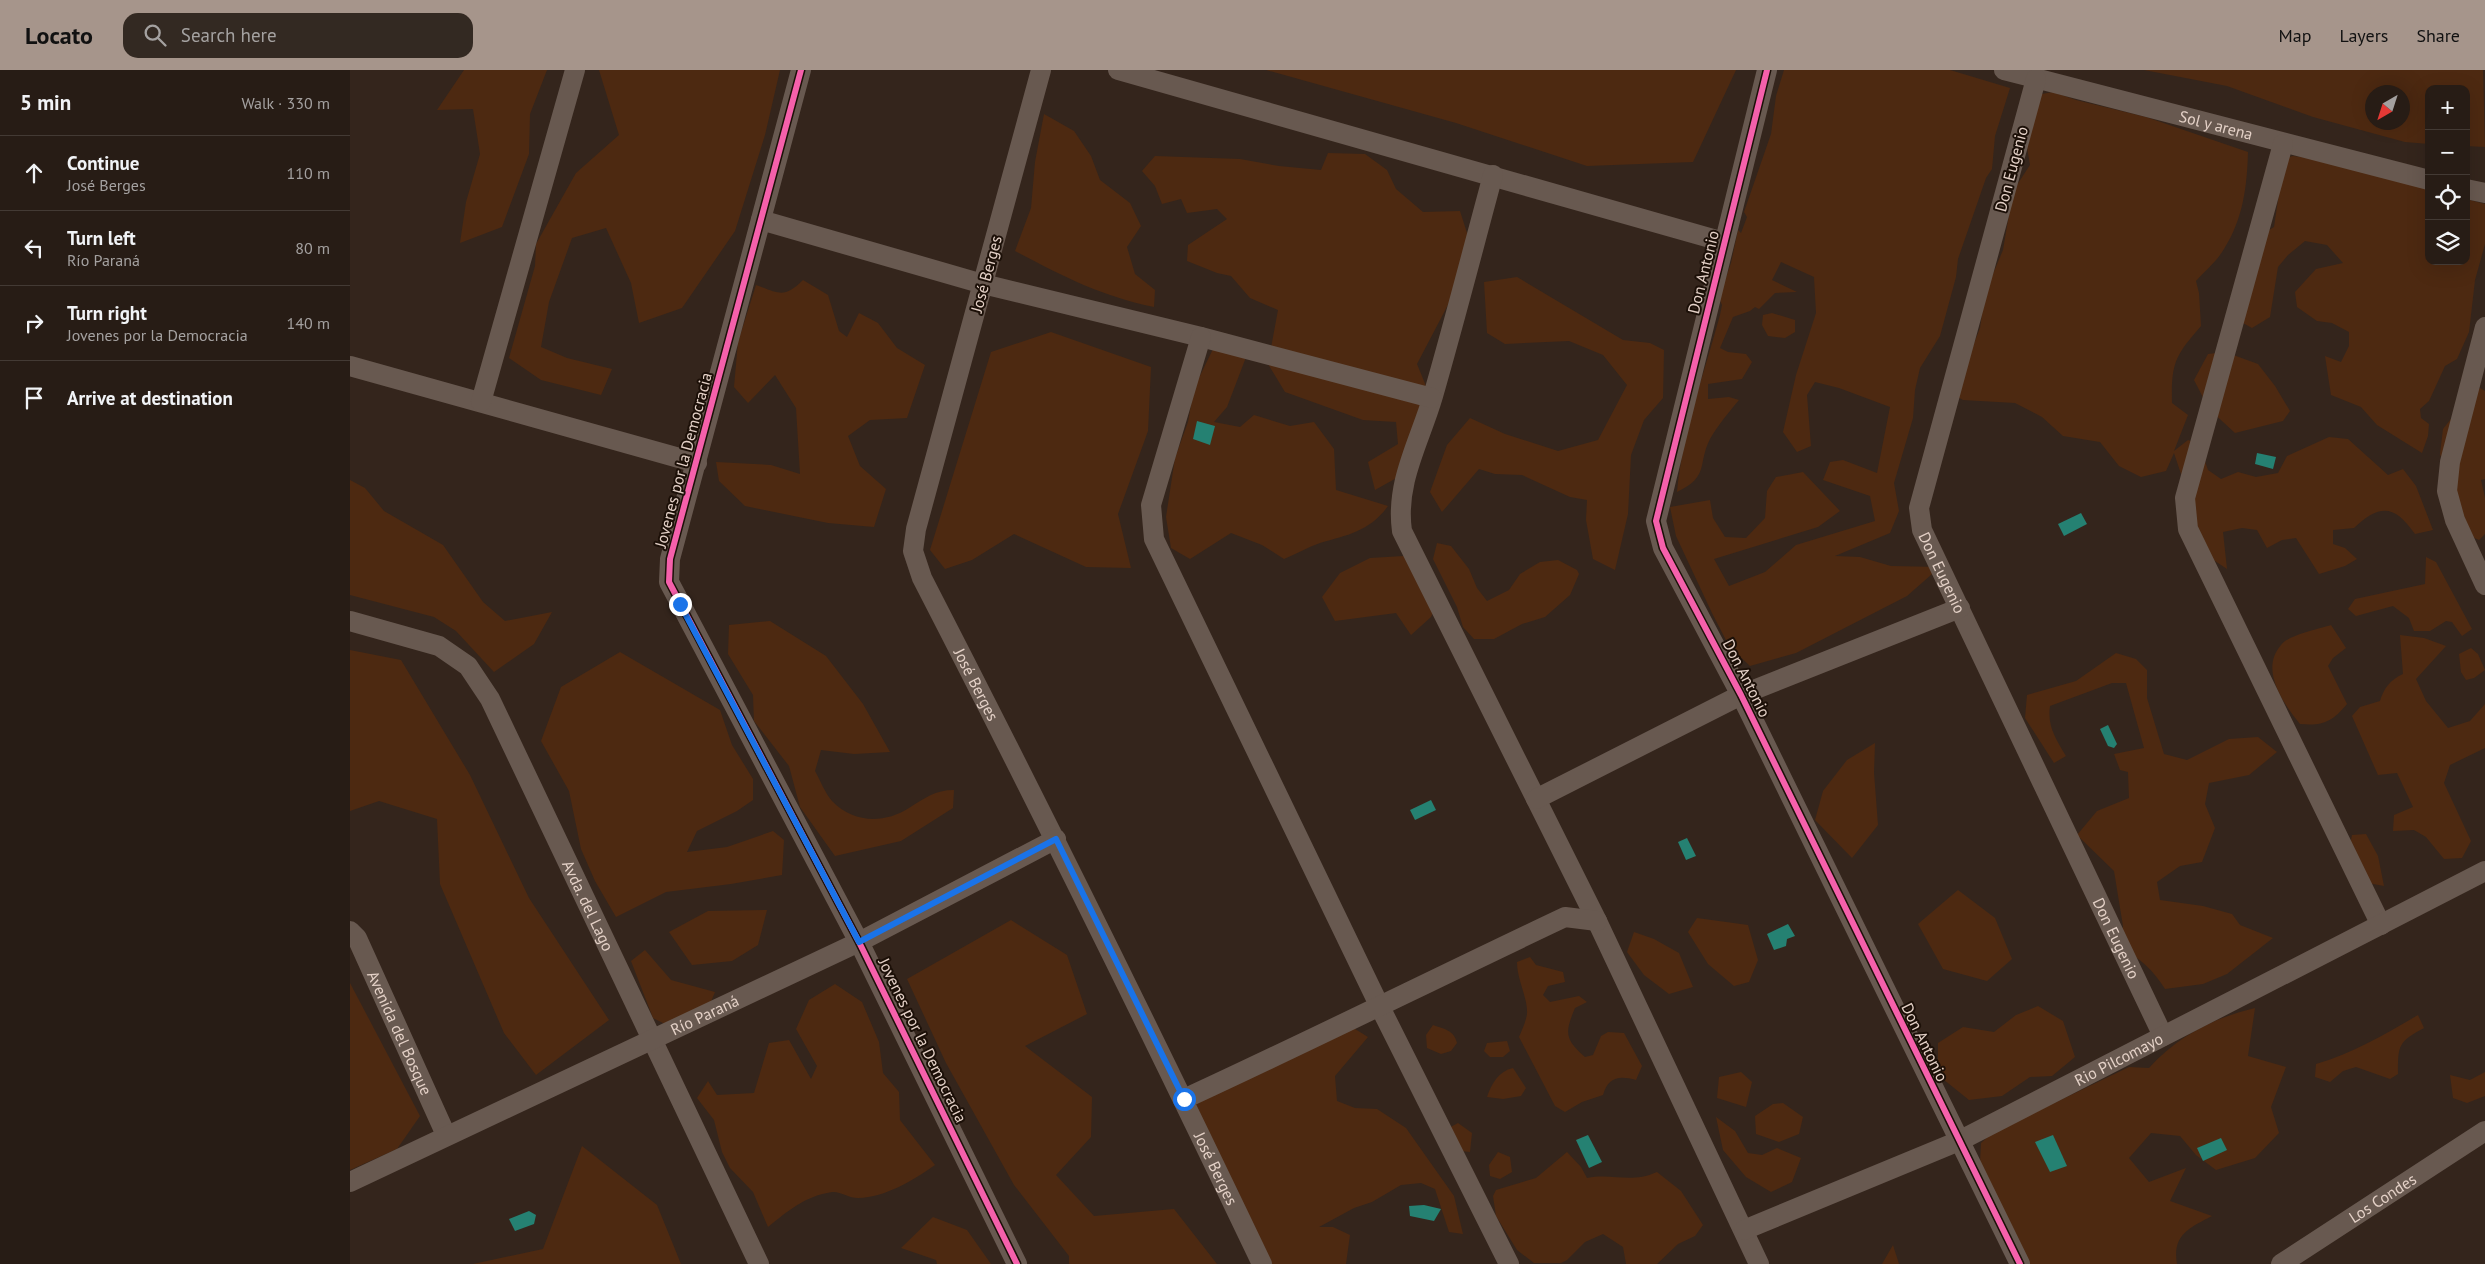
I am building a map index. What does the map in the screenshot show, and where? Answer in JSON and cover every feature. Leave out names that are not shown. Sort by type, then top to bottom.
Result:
[{"type":"street","points":[[481,402],[575,70]]},
{"type":"street","name":"Jovenes por la Democracia","points":[[801,70],[670,559],[669,582],[859,942],[1017,1264]]},
{"type":"street","name":"José Berges","points":[[1041,70],[916,529],[913,551],[922,578],[1056,839],[1184,1099],[1262,1264]]},
{"type":"street","points":[[1118,70],[1724,242]]},
{"type":"street","name":"Don Antonio","points":[[1767,70],[1656,521],[1664,548],[1741,695],[1958,1141],[2020,1264]]},
{"type":"street","name":"Sol y arena","points":[[2004,70],[2282,144],[2425,179]]},
{"type":"street","name":"Don Eugenio","points":[[2036,79],[1919,508],[1922,530],[2163,1036]]},
{"type":"street","points":[[2282,144],[2184,498],[2188,529],[2380,924]]},
{"type":"street","points":[[1494,176],[1432,398],[1408,466],[1399,510],[1402,531],[1582,889],[1759,1264]]},
{"type":"street","points":[[2470,190],[2485,194]]},
{"type":"street","points":[[761,220],[983,284],[1201,337],[1432,398]]},
{"type":"street","points":[[2485,327],[2450,462],[2447,491],[2455,520],[2485,585]]},
{"type":"street","points":[[1201,337],[1151,505],[1154,538],[1379,1005],[1510,1264]]},
{"type":"street","points":[[350,366],[697,462]]},
{"type":"street","points":[[1536,799],[1741,695],[1960,608]]},
{"type":"street","name":"Avda. del Lago","points":[[350,621],[439,646],[468,666],[490,700],[760,1264]]},
{"type":"street","name":"Río Paraná","points":[[350,1182],[446,1135],[859,942],[1056,839]]},
{"type":"street","name":"Rio Pilcomayo","points":[[1744,1230],[1958,1141],[2485,871]]},
{"type":"street","points":[[1565,917],[1582,889]]},
{"type":"street","points":[[1184,1099],[1347,1024],[1379,1005],[1565,917],[1597,921]]},
{"type":"street","name":"Avenida del Bosque","points":[[350,931],[357,938],[446,1135]]},
{"type":"street","name":"Los Condes","points":[[2281,1264],[2485,1131]]},
{"type":"shaded area","points":[[464,70],[547,70],[530,114],[529,154],[502,227],[460,243],[466,202],[480,154],[473,109],[437,110]]},
{"type":"shaded area","points":[[599,70],[780,70],[765,135],[735,231],[682,308],[639,323],[631,283],[606,228],[572,238],[549,302],[541,347],[567,358],[612,369],[601,395],[541,380],[509,358],[535,266],[536,244],[576,173],[619,135]]},
{"type":"shaded area","points":[[1266,70],[1736,70],[1693,162],[1587,166],[1456,123]]},
{"type":"shaded area","points":[[1784,70],[1950,70],[2010,88],[1995,136],[1992,169],[1986,178],[1958,259],[1956,277],[1940,336],[1920,368],[1915,390],[1913,418],[1894,483],[1899,511],[1890,533],[1835,556],[1860,557],[1891,566],[1940,567],[1907,596],[1796,653],[1750,666],[1729,646],[1712,613],[1676,536],[1670,507],[1710,500],[1713,518],[1725,537],[1746,538],[1765,518],[1767,491],[1776,477],[1803,472],[1840,511],[1818,527],[1714,559],[1729,586],[1765,572],[1796,545],[1875,521],[1870,496],[1823,480],[1830,462],[1843,460],[1877,473],[1890,407],[1839,388],[1815,382],[1807,395],[1811,446],[1797,452],[1783,432],[1796,375],[1816,313],[1814,277],[1781,262],[1772,280],[1797,292],[1775,293],[1759,309],[1755,307],[1750,311],[1733,317],[1720,348],[1728,352],[1746,354],[1752,362],[1742,379],[1708,384],[1708,399],[1729,397],[1739,400],[1710,439],[1699,475],[1694,481],[1677,492],[1689,425],[1720,315],[1722,305],[1719,298],[1731,263],[1738,230],[1741,233],[1747,217],[1744,212],[1771,134],[1776,96]]},
{"type":"shaded area","points":[[2144,70],[2483,70],[2485,147],[2470,146],[2470,85],[2425,85],[2425,144],[2405,142],[2313,117],[2227,86]]},
{"type":"shaded area","points":[[2053,92],[2076,100],[2146,117],[2248,152],[2245,190],[2236,226],[2221,253],[2196,281],[2199,293],[2201,326],[2185,345],[2176,361],[2174,369],[2172,403],[2188,415],[2174,451],[2188,440],[2199,444],[2208,470],[2221,479],[2238,472],[2256,477],[2278,473],[2287,456],[2329,437],[2348,439],[2388,475],[2403,469],[2416,486],[2433,530],[2415,534],[2401,517],[2387,511],[2379,511],[2363,520],[2354,528],[2333,530],[2333,544],[2345,548],[2357,559],[2345,566],[2319,574],[2296,538],[2282,540],[2267,548],[2257,530],[2242,528],[2223,532],[2227,569],[2212,559],[2185,498],[2181,474],[2174,453],[2166,471],[2141,477],[2119,466],[2100,442],[2063,436],[2042,417],[2015,403],[1963,400],[1954,395],[1980,328],[1985,293],[2003,250],[2013,191],[2030,165],[2023,124],[2031,96]]},
{"type":"shaded area","points":[[1044,114],[1074,131],[1091,156],[1100,180],[1130,203],[1141,226],[1127,247],[1135,274],[1155,290],[1154,307],[1099,291],[1049,269],[1015,251],[1031,208],[1035,162]]},
{"type":"shaded area","points":[[1328,153],[1365,154],[1387,170],[1396,189],[1423,212],[1460,211],[1474,255],[1417,364],[1430,396],[1400,476],[1375,490],[1368,462],[1398,444],[1396,422],[1363,420],[1285,392],[1268,364],[1278,310],[1250,298],[1231,276],[1217,273],[1187,261],[1188,245],[1227,219],[1217,209],[1187,213],[1181,199],[1162,204],[1155,186],[1142,171],[1155,156],[1240,159],[1279,166],[1321,170]]},
{"type":"shaded area","points":[[2293,156],[2323,160],[2425,187],[2425,265],[2470,265],[2470,200],[2485,204],[2485,244],[2475,280],[2469,332],[2457,359],[2445,366],[2429,401],[2420,409],[2421,418],[2429,424],[2428,436],[2422,453],[2377,425],[2361,407],[2331,395],[2325,356],[2341,362],[2349,346],[2349,332],[2332,323],[2317,321],[2297,307],[2295,292],[2316,269],[2343,263],[2327,245],[2305,241],[2288,255],[2278,267],[2270,317],[2252,328],[2234,318],[2256,238],[2274,227],[2281,180],[2273,161]]},
{"type":"shaded area","points":[[1517,277],[1623,340],[1650,343],[1664,350],[1663,398],[1644,420],[1631,455],[1628,514],[1615,570],[1593,559],[1586,520],[1587,500],[1570,497],[1522,475],[1495,474],[1479,469],[1442,512],[1430,492],[1447,445],[1470,418],[1505,434],[1558,451],[1598,440],[1627,385],[1603,355],[1569,341],[1505,344],[1487,333],[1484,282]]},
{"type":"shaded area","points":[[803,280],[828,295],[839,331],[847,337],[859,313],[878,323],[897,348],[925,365],[907,418],[870,420],[848,436],[860,466],[886,489],[874,527],[828,523],[745,506],[719,481],[716,462],[771,465],[800,474],[796,408],[775,375],[748,403],[734,387],[738,342],[756,285],[781,293],[791,290]]},
{"type":"shaded area","points":[[1772,313],[1795,320],[1795,332],[1785,338],[1768,336],[1762,325],[1763,315]]},
{"type":"shaded area","points":[[1051,332],[1151,367],[1148,431],[1118,514],[1131,568],[1086,567],[1014,534],[972,560],[945,569],[930,550],[991,352]]},
{"type":"shaded area","points":[[1213,349],[1248,352],[1227,407],[1214,422],[1240,427],[1254,415],[1290,426],[1314,422],[1334,449],[1336,490],[1388,506],[1374,521],[1358,531],[1316,545],[1284,559],[1262,545],[1231,533],[1190,559],[1171,548],[1166,517],[1175,458],[1188,422],[1194,388]]},
{"type":"shaded area","points":[[2225,352],[2258,364],[2275,386],[2290,411],[2283,421],[2235,433],[2209,409],[2194,380],[2208,354]]},
{"type":"shaded area","points":[[2480,388],[2485,391],[2485,479],[2481,480],[2485,498],[2485,534],[2479,540],[2461,532],[2440,454],[2443,429],[2466,400]]},
{"type":"shaded area","points":[[350,480],[365,488],[384,511],[443,545],[483,602],[505,621],[552,612],[534,644],[494,672],[456,631],[434,617],[350,595]]},
{"type":"shaded area","points":[[1437,543],[1451,546],[1469,569],[1477,588],[1487,601],[1509,590],[1520,574],[1540,562],[1558,560],[1577,570],[1579,574],[1570,595],[1545,617],[1522,624],[1494,639],[1474,639],[1463,627],[1457,607],[1433,559]]},
{"type":"shaded area","points":[[1420,555],[1440,597],[1431,617],[1411,635],[1396,613],[1335,621],[1322,597],[1340,573],[1370,558]]},
{"type":"shaded area","points":[[2426,557],[2436,562],[2472,629],[2462,636],[2452,622],[2446,621],[2430,631],[2414,631],[2409,618],[2393,606],[2356,616],[2348,609],[2355,599],[2425,584]]},
{"type":"shaded area","points":[[770,621],[826,656],[863,704],[890,752],[854,754],[821,750],[815,771],[832,801],[849,814],[869,819],[879,819],[899,813],[936,793],[954,790],[953,808],[901,841],[835,856],[800,807],[789,766],[754,721],[753,695],[728,654],[729,625]]},
{"type":"shaded area","points":[[2331,625],[2346,648],[2333,658],[2328,666],[2347,704],[2332,719],[2315,724],[2300,724],[2287,707],[2276,686],[2272,665],[2275,655],[2281,645],[2290,638]]},
{"type":"shaded area","points":[[2400,635],[2424,638],[2446,646],[2416,679],[2426,701],[2448,728],[2470,721],[2485,704],[2485,748],[2450,765],[2444,783],[2471,841],[2462,858],[2444,859],[2426,837],[2414,830],[2393,831],[2394,815],[2413,807],[2397,773],[2378,775],[2352,716],[2360,707],[2380,701],[2388,685],[2403,674]]},
{"type":"shaded area","points":[[2471,648],[2478,654],[2485,670],[2474,678],[2466,680],[2461,672],[2459,654]]},
{"type":"shaded area","points":[[350,650],[401,660],[470,775],[529,898],[609,1020],[536,1075],[504,1033],[440,884],[437,819],[379,801],[350,811]]},
{"type":"shaded area","points":[[620,652],[720,710],[732,745],[753,779],[753,800],[737,811],[697,831],[687,852],[727,847],[773,831],[784,840],[782,875],[731,884],[666,892],[616,917],[595,881],[581,849],[569,791],[541,741],[561,687]]},
{"type":"shaded area","points":[[2116,653],[2136,659],[2147,670],[2147,698],[2164,754],[2187,760],[2229,739],[2258,737],[2277,752],[2249,775],[2209,783],[2205,804],[2215,828],[2202,862],[2180,866],[2157,882],[2160,900],[2203,906],[2232,914],[2240,925],[2273,938],[2227,974],[2203,984],[2165,989],[2146,966],[2135,956],[2121,948],[2123,926],[2114,871],[2077,835],[2097,811],[2129,798],[2128,772],[2120,770],[2114,754],[2144,748],[2126,683],[2112,683],[2050,706],[2051,726],[2066,756],[2054,763],[2025,718],[2027,695],[2076,681]]},
{"type":"shaded area","points":[[1875,743],[1874,773],[1878,825],[1852,858],[1815,820],[1823,791],[1847,760]]},
{"type":"shaded area","points":[[2366,834],[2378,856],[2384,886],[2368,883],[2350,845],[2352,835]]},
{"type":"shaded area","points":[[1958,890],[1995,918],[2012,959],[1987,981],[1943,969],[1918,924]]},
{"type":"shaded area","points":[[767,910],[758,945],[732,961],[692,965],[669,932],[708,911]]},
{"type":"shaded area","points":[[1697,918],[1748,925],[1758,960],[1749,982],[1734,986],[1708,964],[1688,932]]},
{"type":"shaded area","points":[[1011,920],[1067,955],[1087,1014],[1025,1046],[1092,1097],[1091,1137],[1056,1175],[1094,1216],[1174,1209],[1217,1264],[1069,1264],[1069,1256],[1014,1185],[946,1063],[907,979]]},
{"type":"shaded area","points":[[1634,932],[1654,939],[1679,953],[1693,987],[1669,994],[1644,975],[1627,952]]},
{"type":"shaded area","points":[[645,950],[671,980],[715,992],[710,1004],[665,1024],[653,1018],[631,961]]},
{"type":"shaded area","points":[[1530,957],[1536,965],[1563,972],[1565,982],[1548,986],[1543,995],[1550,1002],[1579,996],[1587,1002],[1575,1008],[1569,1023],[1568,1035],[1578,1051],[1585,1057],[1593,1055],[1601,1036],[1608,1032],[1624,1033],[1642,1066],[1636,1080],[1615,1079],[1608,1084],[1603,1095],[1582,1102],[1565,1112],[1555,1106],[1519,1037],[1526,1020],[1527,1008],[1517,962]]},
{"type":"shaded area","points":[[350,983],[420,1116],[397,1149],[350,1170]]},
{"type":"shaded area","points":[[835,984],[862,1002],[879,1042],[883,1073],[899,1092],[900,1120],[935,1165],[908,1182],[879,1195],[858,1198],[832,1192],[813,1197],[797,1205],[768,1227],[753,1192],[730,1168],[722,1152],[714,1120],[697,1098],[708,1081],[717,1095],[754,1093],[769,1043],[789,1040],[811,1079],[817,1066],[796,1029],[809,1000]]},
{"type":"shaded area","points":[[2038,1006],[2063,1021],[2075,1057],[2052,1076],[2030,1077],[2002,1096],[1969,1100],[1938,1075],[1938,1043],[1963,1027],[1994,1032],[2016,1015]]},
{"type":"shaded area","points":[[2255,1008],[2248,1056],[2286,1067],[2271,1107],[2279,1133],[2255,1158],[2216,1170],[2196,1155],[2180,1136],[2151,1133],[2129,1158],[2149,1182],[2186,1168],[2170,1201],[2212,1216],[2196,1224],[2180,1239],[2176,1254],[2177,1264],[2030,1264],[2012,1248],[1980,1163],[1981,1143],[1992,1133],[2129,1067],[2149,1068],[2172,1047],[2197,1030],[2225,1017]]},
{"type":"shaded area","points":[[2418,1015],[2424,1028],[2409,1037],[2401,1045],[2398,1057],[2398,1074],[2390,1079],[2356,1067],[2343,1071],[2330,1082],[2315,1077],[2316,1064],[2356,1049]]},
{"type":"shaded area","points":[[1347,1024],[1368,1037],[1335,1076],[1337,1101],[1355,1108],[1377,1109],[1406,1128],[1454,1196],[1463,1234],[1449,1232],[1435,1189],[1421,1183],[1401,1185],[1372,1202],[1354,1208],[1319,1227],[1333,1227],[1350,1235],[1346,1264],[1271,1264],[1243,1225],[1238,1190],[1203,1157],[1185,1120],[1203,1091]]},
{"type":"shaded area","points":[[1433,1025],[1454,1035],[1457,1043],[1451,1051],[1441,1054],[1427,1048],[1426,1035]]},
{"type":"shaded area","points":[[1507,1041],[1510,1051],[1503,1057],[1490,1057],[1484,1051],[1487,1043]]},
{"type":"shaded area","points":[[1513,1068],[1526,1088],[1521,1096],[1503,1099],[1487,1097],[1496,1079],[1504,1072]]},
{"type":"shaded area","points":[[1741,1072],[1752,1082],[1746,1107],[1717,1098],[1719,1077]]},
{"type":"shaded area","points":[[2485,1072],[2485,1096],[2467,1103],[2453,1098],[2450,1075],[2470,1080]]},
{"type":"shaded area","points":[[1783,1103],[1803,1117],[1799,1134],[1779,1142],[1756,1134],[1755,1116],[1773,1104]]},
{"type":"shaded area","points":[[1716,1117],[1735,1131],[1748,1153],[1762,1155],[1777,1148],[1801,1158],[1792,1182],[1771,1192],[1746,1177],[1723,1150]]},
{"type":"shaded area","points":[[1458,1123],[1472,1133],[1470,1152],[1461,1151],[1447,1129]]},
{"type":"shaded area","points":[[582,1146],[657,1205],[681,1264],[473,1264],[543,1249]]},
{"type":"shaded area","points":[[1498,1152],[1510,1157],[1512,1172],[1500,1179],[1490,1176],[1489,1165]]},
{"type":"shaded area","points":[[1567,1152],[1581,1167],[1587,1178],[1630,1178],[1657,1172],[1681,1191],[1703,1225],[1695,1236],[1678,1244],[1657,1264],[1626,1264],[1623,1247],[1603,1234],[1585,1242],[1567,1260],[1561,1263],[1534,1263],[1517,1250],[1496,1216],[1493,1196],[1496,1190],[1536,1178]]},
{"type":"shaded area","points":[[933,1217],[967,1230],[991,1264],[937,1264],[936,1260],[901,1248]]},
{"type":"shaded area","points":[[1893,1245],[1899,1264],[1882,1264]]},
{"type":"water","points":[[1197,421],[1215,426],[1210,445],[1193,439]]},
{"type":"water","points":[[2257,453],[2276,457],[2273,469],[2255,464]]},
{"type":"water","points":[[2081,513],[2087,524],[2064,536],[2058,524]]},
{"type":"water","points":[[2108,725],[2117,744],[2114,748],[2108,746],[2100,729]]},
{"type":"water","points":[[1431,800],[1436,810],[1415,820],[1410,810]]},
{"type":"water","points":[[1687,838],[1696,856],[1686,860],[1678,842]]},
{"type":"water","points":[[1788,924],[1795,936],[1787,939],[1786,946],[1774,950],[1767,934]]},
{"type":"water","points":[[1588,1135],[1602,1162],[1589,1168],[1576,1140]]},
{"type":"water","points":[[2053,1135],[2067,1166],[2050,1172],[2035,1142]]},
{"type":"water","points":[[2221,1138],[2227,1150],[2203,1161],[2197,1148]]},
{"type":"water","points":[[1424,1205],[1441,1209],[1434,1221],[1410,1216],[1409,1206]]},
{"type":"water","points":[[529,1211],[536,1215],[534,1224],[515,1231],[509,1219]]},
{"type":"cycle path","points":[[801,70],[670,559],[669,582],[859,942],[1017,1264]]},
{"type":"cycle path","points":[[1767,70],[1656,521],[1663,548],[1741,695],[2020,1264]]},
{"type":"route","points":[[680,604],[859,942],[1056,839],[1184,1099]]}]
